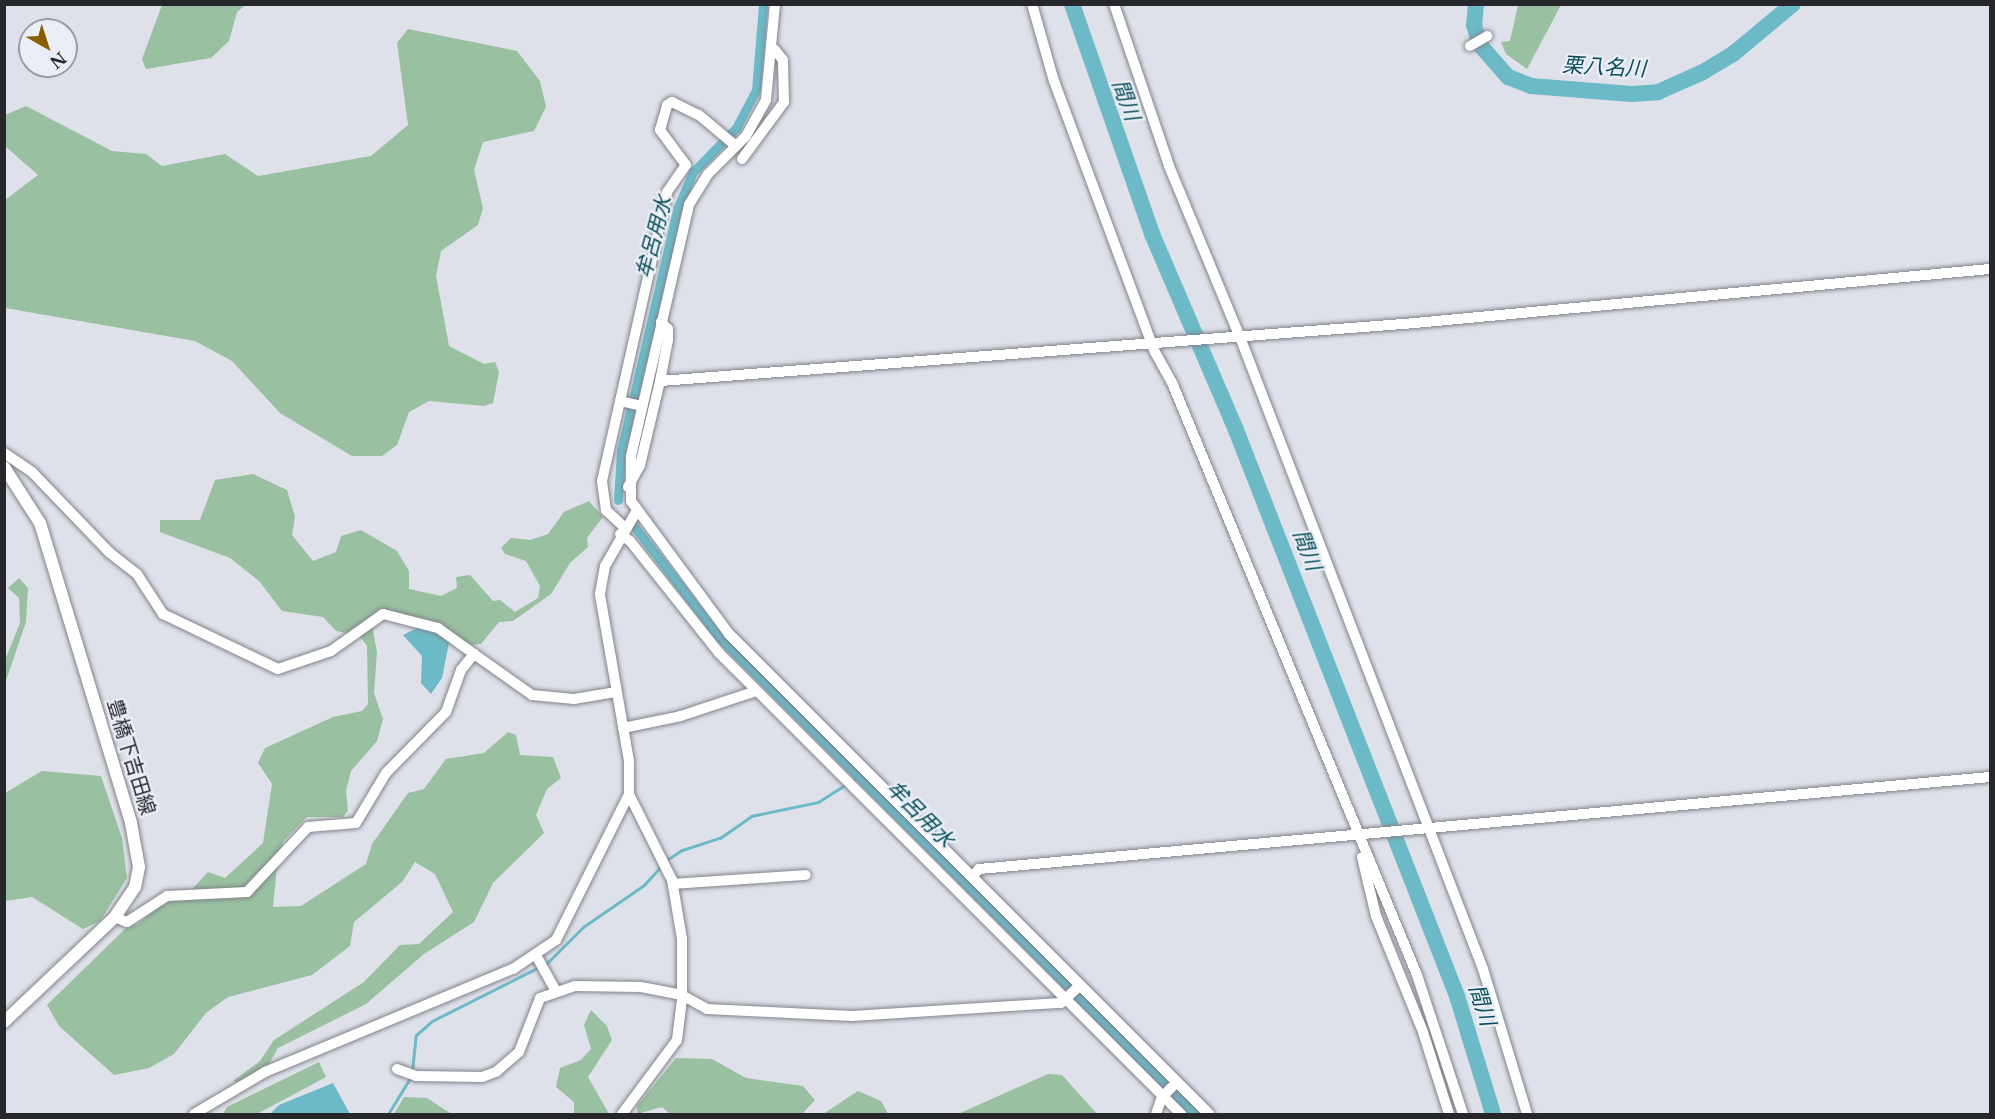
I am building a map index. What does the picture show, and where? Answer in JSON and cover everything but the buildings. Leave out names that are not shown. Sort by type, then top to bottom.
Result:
[{"type":"main road","name":"豊橋下吉田線","points":[[4,467],[40,523],[133,832],[139,867],[135,887],[115,917],[4,1022]]},
{"type":"street","points":[[775,4],[774,49],[766,100],[734,145],[688,182],[667,192],[630,404],[628,487],[636,512],[729,634],[1079,987],[1209,1114]]},
{"type":"street","points":[[1032,4],[1054,81],[1154,343],[1431,1014],[1463,1114]]},
{"type":"street","points":[[1114,4],[1142,97],[1426,829],[1483,969],[1527,1114]]},
{"type":"street","points":[[1470,46],[1485,37]]},
{"type":"street","points":[[742,159],[784,102],[783,60],[774,49]]},
{"type":"street","points":[[734,145],[721,131],[699,115],[672,102],[667,105],[660,130],[686,161],[688,182],[680,236],[661,322],[602,481],[606,510],[756,691],[854,785],[1181,1114]]},
{"type":"street","points":[[660,381],[1237,338],[1990,270]]},
{"type":"street","points":[[628,487],[640,465],[660,381],[668,340],[668,329],[661,322]]},
{"type":"street","points":[[4,453],[32,472],[110,553],[137,574],[163,614],[278,669],[324,655],[383,614],[438,628],[532,695],[574,699],[616,692]]},
{"type":"street","points":[[622,1114],[677,1040],[682,995],[682,939],[673,884],[629,794],[623,728],[600,594],[605,566],[622,531],[636,512]]},
{"type":"street","points":[[115,917],[127,922],[167,896],[247,892],[308,827],[356,823],[386,773],[446,712],[461,670],[474,654]]},
{"type":"street","points":[[623,728],[681,716],[756,691]]},
{"type":"street","points":[[854,785],[870,777]]},
{"type":"street","points":[[972,877],[979,869],[1990,777]]},
{"type":"street","points":[[194,1114],[209,1110],[266,1072],[542,963],[564,927],[629,794]]},
{"type":"street","points":[[1364,851],[1376,916],[1423,1032],[1449,1114]]},
{"type":"street","points":[[673,884],[806,875]]},
{"type":"street","points":[[542,963],[555,989]]},
{"type":"street","points":[[396,1069],[412,1076],[482,1077],[496,1072],[519,1052],[540,998],[555,989],[616,984],[682,995],[707,1008],[852,1016],[1067,998],[1079,987]]},
{"type":"street","points":[[1156,1114],[1162,1096],[1175,1083]]},
{"type":"green space","points":[[162,4],[246,5],[237,12],[229,41],[211,58],[146,69],[142,59]]},
{"type":"green space","points":[[1518,5],[1561,5],[1527,69],[1506,54],[1501,42],[1510,41]]},
{"type":"green space","points":[[408,29],[517,51],[540,81],[546,107],[534,131],[483,142],[474,170],[483,208],[478,225],[441,251],[436,276],[449,346],[484,364],[495,362],[499,372],[493,403],[484,406],[429,401],[409,412],[397,445],[382,456],[352,456],[280,413],[232,361],[195,341],[5,308],[5,200],[38,175],[5,146],[5,115],[26,106],[112,151],[146,154],[162,166],[225,154],[258,176],[371,156],[408,125],[397,43]]},
{"type":"green space","points":[[253,474],[287,490],[295,517],[292,535],[313,561],[336,552],[341,536],[361,530],[397,551],[409,571],[409,589],[441,596],[457,588],[456,577],[470,575],[493,601],[500,600],[515,612],[538,598],[540,586],[526,561],[505,554],[501,548],[511,538],[530,540],[548,534],[564,512],[589,501],[603,517],[587,538],[588,547],[570,563],[551,594],[513,621],[499,622],[481,644],[471,645],[436,623],[382,612],[372,626],[377,652],[374,693],[383,719],[377,741],[351,771],[346,791],[348,810],[343,817],[307,817],[284,840],[278,855],[273,907],[301,906],[366,864],[372,844],[408,793],[424,789],[446,759],[484,753],[508,732],[516,735],[520,755],[553,757],[561,778],[547,789],[536,815],[544,833],[493,883],[474,922],[424,954],[366,1004],[278,1048],[269,1064],[239,1083],[233,1081],[260,1061],[274,1040],[364,982],[400,945],[419,944],[453,912],[435,874],[415,862],[402,882],[354,922],[350,946],[312,975],[228,997],[206,1013],[174,1054],[149,1068],[114,1075],[59,1026],[47,1005],[126,928],[138,924],[165,901],[183,899],[208,872],[225,878],[263,843],[272,784],[258,763],[265,748],[333,717],[362,711],[368,704],[367,646],[359,635],[336,631],[323,617],[282,611],[259,581],[230,558],[160,532],[160,520],[200,520],[215,480]]},
{"type":"green space","points":[[19,578],[28,588],[26,622],[5,684],[5,660],[20,623],[19,598],[8,588]]},
{"type":"green space","points":[[42,771],[101,776],[122,838],[127,878],[100,921],[83,929],[32,897],[5,901],[5,793]]},
{"type":"green space","points":[[591,1010],[607,1026],[612,1040],[588,1077],[609,1114],[574,1114],[574,1102],[556,1087],[560,1068],[581,1060],[591,1049],[584,1025]]},
{"type":"green space","points":[[676,1058],[712,1059],[746,1078],[803,1086],[815,1100],[802,1114],[670,1114],[662,1107],[637,1114],[637,1106]]},
{"type":"green space","points":[[319,1062],[326,1077],[257,1114],[223,1114],[227,1107]]},
{"type":"green space","points":[[1048,1074],[1062,1075],[1097,1114],[958,1114]]},
{"type":"green space","points":[[858,1091],[881,1101],[888,1114],[823,1114]]},
{"type":"green space","points":[[404,1097],[427,1098],[450,1113],[475,1113],[394,1114]]},
{"type":"water","points":[[421,626],[447,638],[449,643],[442,678],[431,694],[421,683],[422,656],[403,635]]},
{"type":"water","points":[[333,1083],[350,1114],[270,1114],[279,1105]]},
{"type":"waterway","name":"牟呂用水","points":[[618,500],[621,451],[678,207],[693,172],[736,128],[756,90],[763,4]]},
{"type":"waterway","name":"間川","points":[[1072,4],[1152,234],[1236,430],[1457,996],[1493,1114]]},
{"type":"waterway","name":"栗八名川","points":[[1476,4],[1474,25],[1480,45],[1508,77],[1531,86],[1632,94],[1658,92],[1703,72],[1733,54],[1793,4]]},
{"type":"waterway","name":"牟呂用水","points":[[634,526],[719,637],[1195,1114]]},
{"type":"waterway","points":[[665,861],[682,850],[720,838],[751,816],[818,802],[859,776]]},
{"type":"waterway","points":[[412,1071],[416,1035],[432,1021],[547,963],[583,927],[644,885],[661,866]]},
{"type":"waterway","points":[[388,1114],[410,1078]]}]
